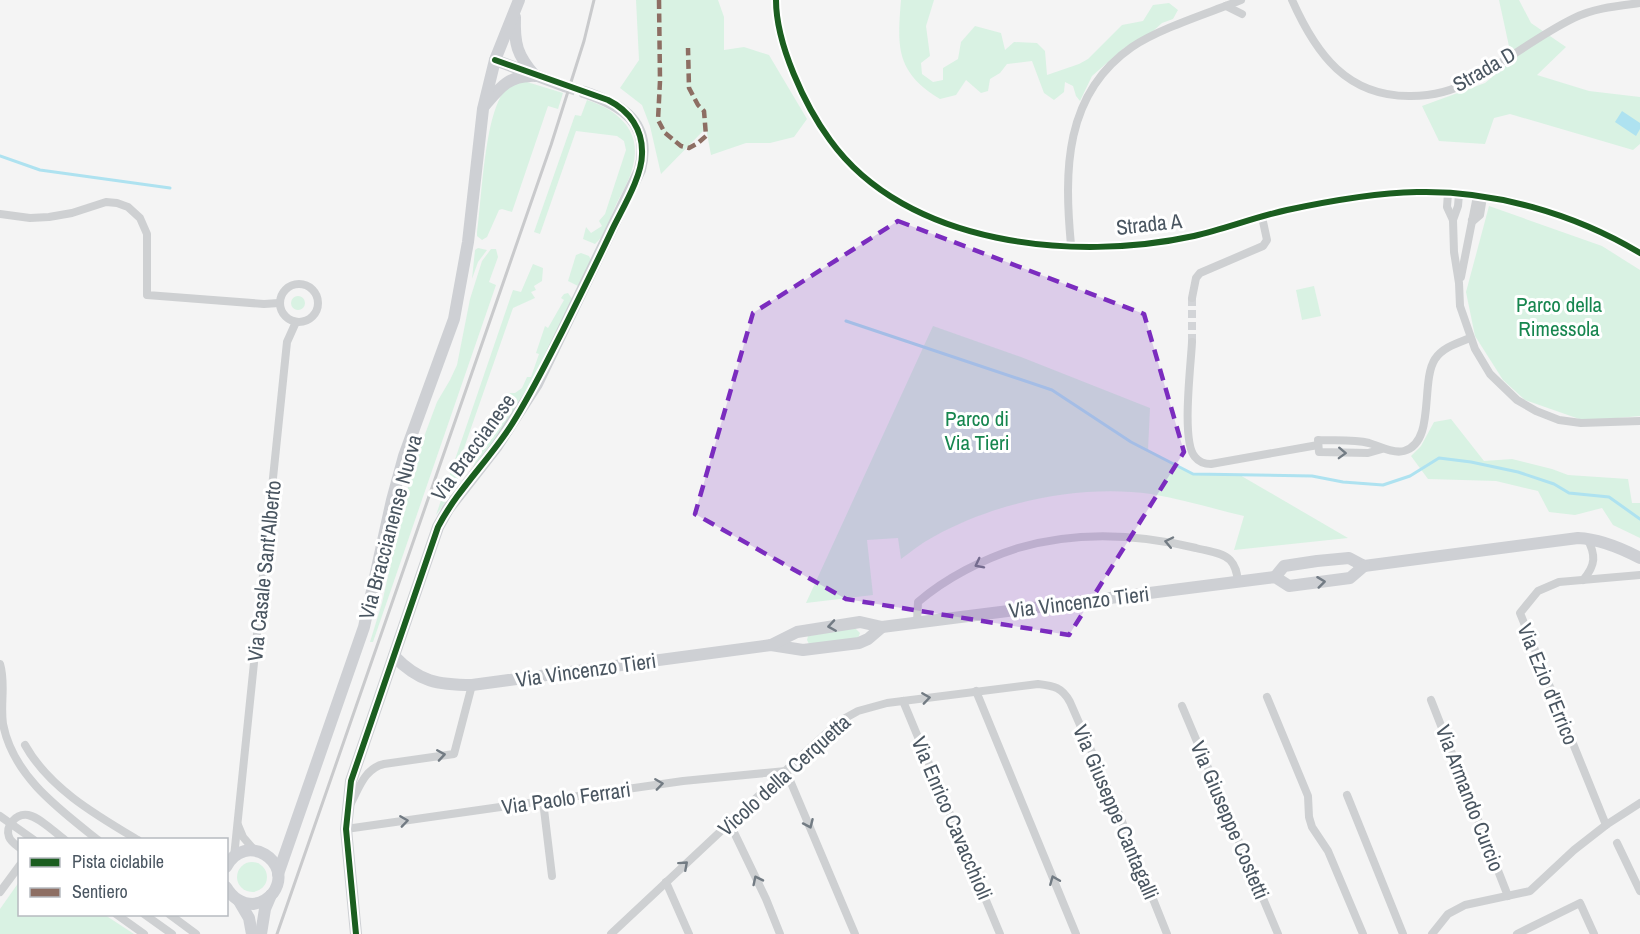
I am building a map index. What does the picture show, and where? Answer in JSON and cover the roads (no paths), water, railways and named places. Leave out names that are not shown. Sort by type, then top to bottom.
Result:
[{"type":"street","name":"Strada A","points":[[776,0],[778,18],[788,56],[808,103],[837,150],[870,183],[893,200],[918,213],[968,231],[1003,240],[1071,245],[1121,245],[1175,239],[1346,199],[1417,192],[1477,196],[1558,216],[1594,230],[1640,253]]},
{"type":"street","points":[[1071,245],[1068,212],[1072,135],[1092,85],[1117,59],[1139,42],[1241,0]]},
{"type":"street","name":"Strada D","points":[[1292,0],[1316,44],[1334,67],[1365,89],[1397,96],[1427,96],[1458,87],[1472,81],[1544,33],[1576,17],[1604,8],[1640,3]]},
{"type":"street","points":[[483,109],[495,60],[517,4]]},
{"type":"street","points":[[517,4],[515,38],[518,52],[535,76]]},
{"type":"street","points":[[1226,6],[1242,14]]},
{"type":"street","points":[[495,60],[564,86]]},
{"type":"street","points":[[483,109],[503,84],[520,76],[535,76]]},
{"type":"street","name":"Via Braccianese","points":[[356,934],[346,812],[355,768],[438,527],[447,509],[497,446],[537,384],[640,170],[642,140],[632,119],[613,103],[584,92]]},
{"type":"street","name":"Via Braccianense Nuova","points":[[278,874],[364,627],[404,456],[454,319],[468,242],[483,109]]},
{"type":"street","points":[[1454,194],[1448,207],[1453,220],[1453,266],[1459,283]]},
{"type":"street","points":[[1477,196],[1470,213],[1473,222],[1459,283],[1460,306],[1470,338],[1481,362],[1495,380],[1517,400],[1536,411],[1570,422],[1640,422]]},
{"type":"street","points":[[0,214],[38,218],[72,213],[103,202],[121,204],[137,215],[147,231],[147,295],[264,304],[279,303]]},
{"type":"street","points":[[1192,298],[1196,278],[1200,273],[1263,246],[1267,240],[1262,217]]},
{"type":"street","points":[[1453,236],[1461,229],[1469,236]]},
{"type":"street","points":[[302,284],[314,290],[318,303],[317,309],[309,320],[296,322],[286,318],[279,303],[280,296],[289,286],[302,284]]},
{"type":"street","name":"Via Casale Sant'Alberto","points":[[228,864],[238,821],[287,342],[296,322]]},
{"type":"street","points":[[1192,342],[1187,436],[1189,447],[1195,457],[1204,463],[1211,464],[1318,445],[1318,440],[1368,443],[1382,449],[1403,452],[1414,445],[1423,428],[1430,372],[1435,359],[1445,350],[1470,338]]},
{"type":"street","points":[[917,622],[918,602],[948,580],[991,558],[1049,541],[1101,536],[1131,536],[1174,543],[1228,559],[1237,572],[1238,581]]},
{"type":"street","points":[[1364,566],[1350,578],[1291,586],[1275,577],[1284,566],[1347,558],[1364,566],[1578,538],[1587,538],[1619,548],[1640,558]]},
{"type":"street","points":[[1583,580],[1591,570],[1594,561],[1593,550],[1587,538]]},
{"type":"street","points":[[1347,558],[1350,578]]},
{"type":"street","points":[[1289,566],[1291,586]]},
{"type":"street","name":"Via Ezio d'Errico","points":[[1606,825],[1520,613],[1538,591],[1559,582],[1640,575]]},
{"type":"street","name":"Via Vincenzo Tieri","points":[[771,645],[793,634],[860,622],[882,627],[1275,577]]},
{"type":"street","points":[[859,643],[863,633],[860,622]]},
{"type":"street","name":"Via Vincenzo Tieri","points":[[394,656],[408,669],[430,681],[450,685],[472,685],[771,645],[805,650],[859,643],[868,639],[882,627]]},
{"type":"street","points":[[805,631],[802,639],[805,650]]},
{"type":"street","points":[[0,664],[4,685],[3,722],[14,754],[34,785],[96,838]]},
{"type":"street","name":"Vicolo della Cerquetta","points":[[611,934],[786,771],[852,714],[871,706],[1038,684],[1053,686],[1063,691]]},
{"type":"street","points":[[346,812],[364,779],[374,767],[454,753],[472,685]]},
{"type":"street","points":[[976,691],[1076,934]]},
{"type":"street","name":"Via Giuseppe Cantagalli","points":[[1063,691],[1070,702],[1114,804],[1167,934]]},
{"type":"street","points":[[1267,697],[1308,795],[1312,827],[1328,851],[1363,934]]},
{"type":"street","name":"Via Armando Curcio","points":[[1431,700],[1508,896]]},
{"type":"street","name":"Via Enrico Cavacchioli","points":[[903,701],[1000,934]]},
{"type":"street","name":"Via Giuseppe Costetti","points":[[1182,706],[1278,934]]},
{"type":"street","points":[[25,745],[33,759],[58,785],[112,825],[135,838]]},
{"type":"street","points":[[786,771],[855,934]]},
{"type":"street","name":"Via Paolo Ferrari","points":[[346,829],[683,781],[786,771]]},
{"type":"street","points":[[1347,795],[1403,934]]},
{"type":"street","points":[[543,801],[552,876]]},
{"type":"street","points":[[1432,934],[1443,919],[1465,905],[1523,894],[1535,888],[1574,850],[1606,825],[1640,803]]},
{"type":"street","points":[[18,846],[9,837],[10,823],[17,817],[27,815],[36,818],[62,838]]},
{"type":"street","points":[[0,816],[31,838]]},
{"type":"street","points":[[238,821],[243,837],[274,863],[278,874],[277,885],[265,909],[261,934]]},
{"type":"street","points":[[730,824],[780,934]]},
{"type":"street","points":[[228,864],[244,851],[279,847],[291,835]]},
{"type":"street","points":[[1617,843],[1640,891]]},
{"type":"street","points":[[0,892],[18,868]]},
{"type":"street","points":[[666,882],[689,934]]},
{"type":"street","points":[[231,893],[256,903],[271,895]]},
{"type":"street","points":[[231,893],[249,918],[252,934]]},
{"type":"street","points":[[1517,934],[1580,903],[1594,934]]},
{"type":"street","points":[[117,916],[144,934]]},
{"type":"street","points":[[145,916],[172,934]]},
{"type":"street","points":[[170,916],[196,934]]},
{"type":"water","points":[[1622,111],[1640,123],[1636,136],[1615,122]]},
{"type":"waterway","points":[[0,156],[40,170],[170,188]]},
{"type":"waterway","points":[[846,321],[1052,390],[1131,442],[1193,474],[1312,476],[1343,482],[1383,485],[1410,476],[1439,458],[1518,472],[1554,484],[1569,493],[1609,497],[1640,519]]},
{"type":"tunnel","points":[[564,86],[584,92]]},
{"type":"tunnel","points":[[1192,298],[1192,342]]},
{"type":"railway","points":[[277,934],[551,145],[584,41],[594,0]]},
{"type":"park label","name":"Parco della Rimessola","points":[[1559,316]]},
{"type":"park label","name":"Parco di Via Tieri","points":[[977,430]]}]
